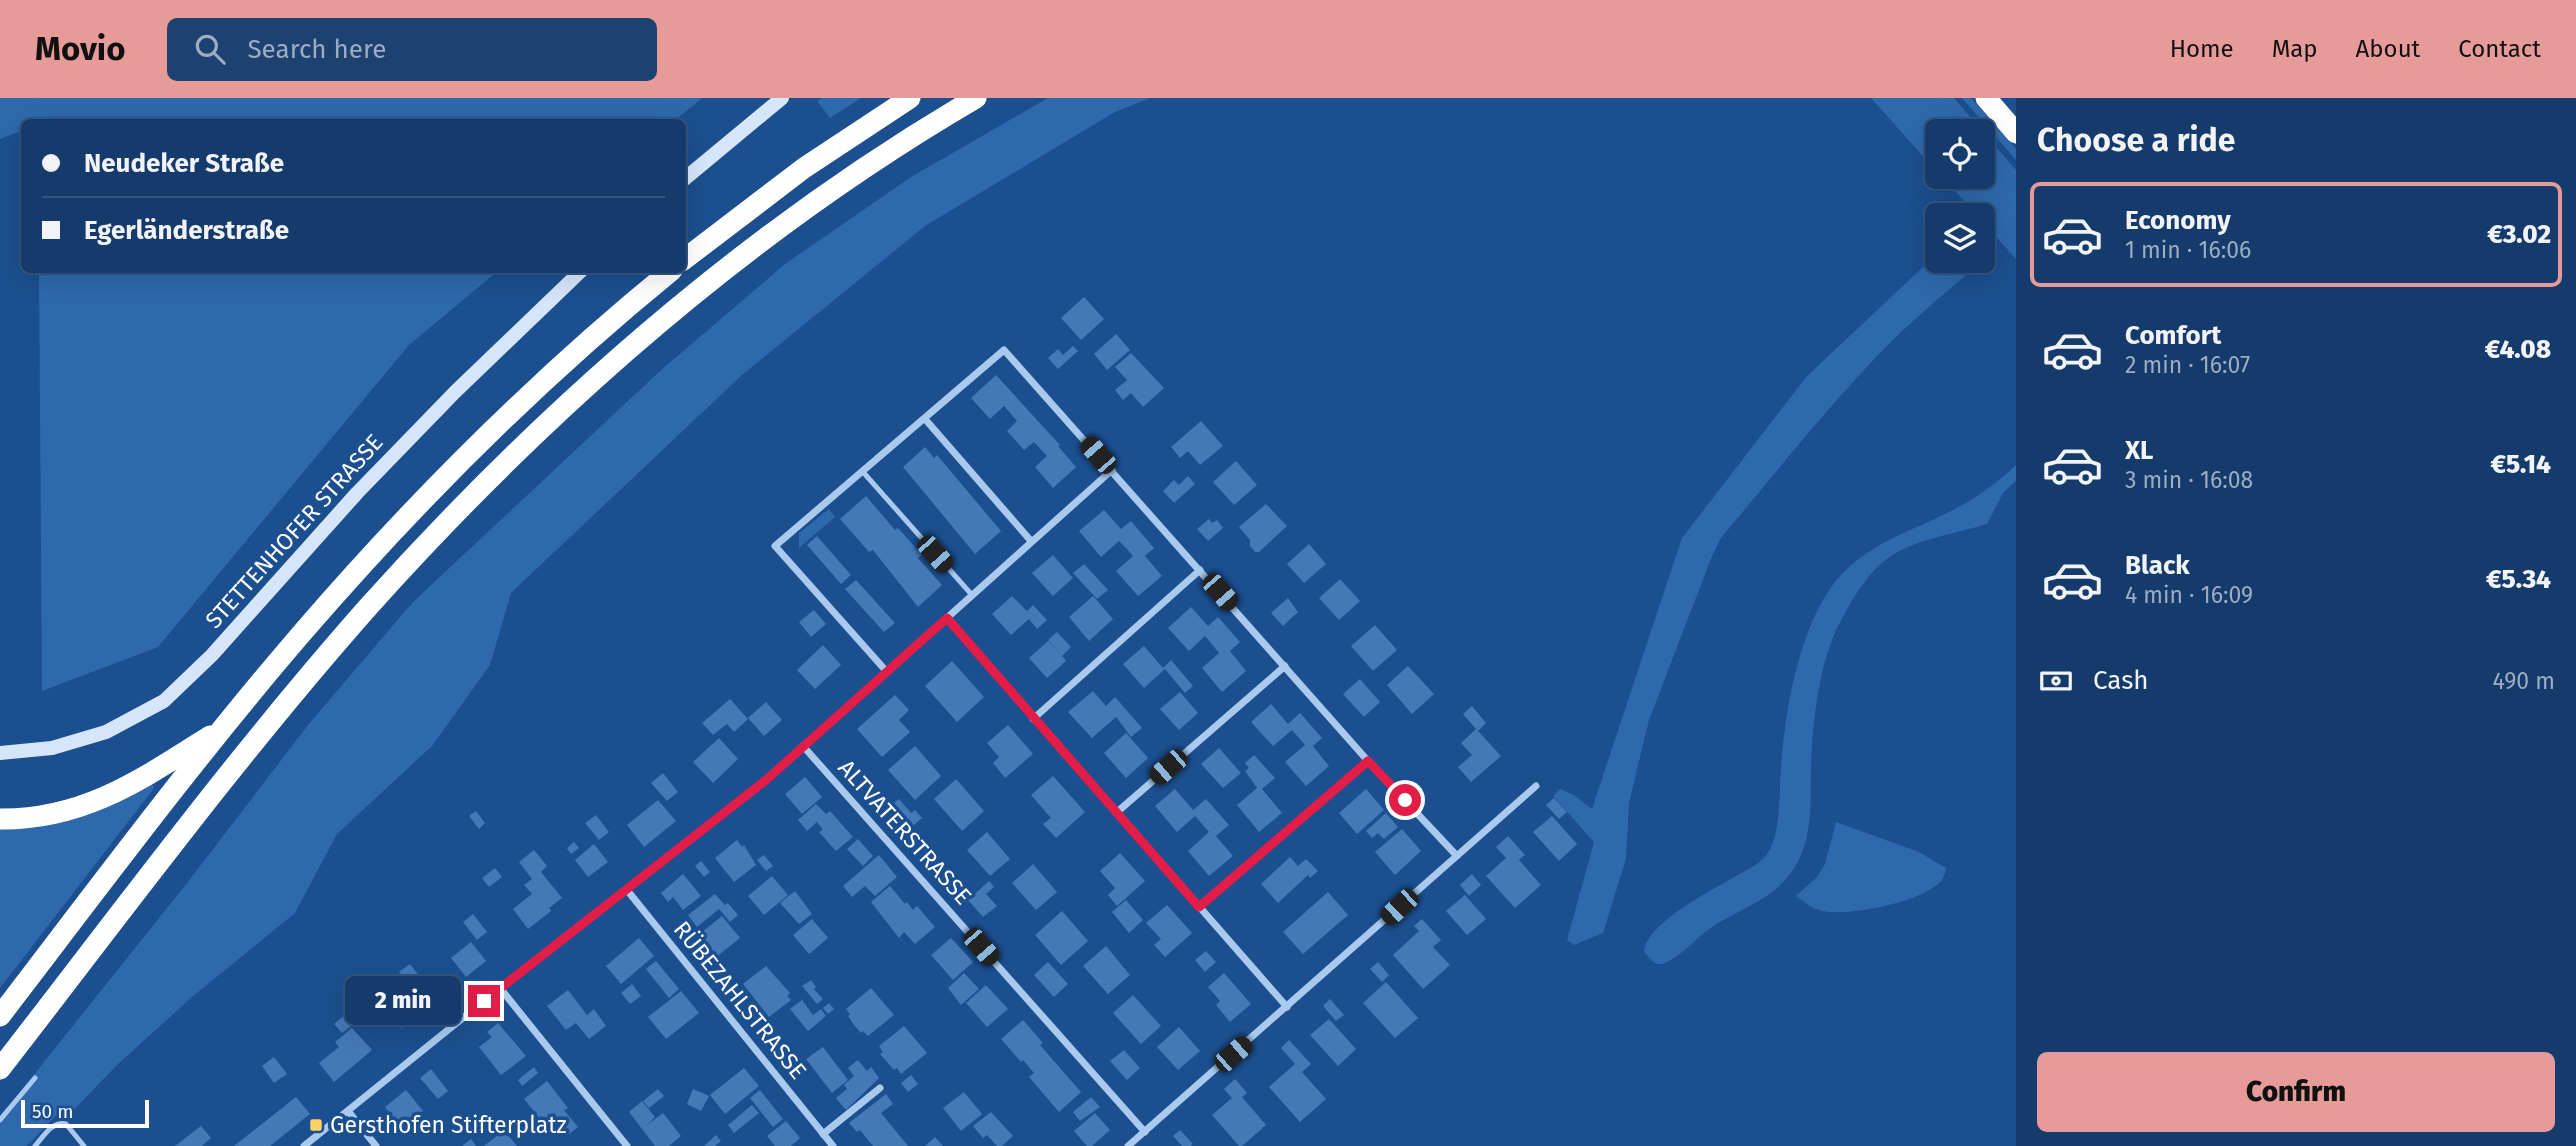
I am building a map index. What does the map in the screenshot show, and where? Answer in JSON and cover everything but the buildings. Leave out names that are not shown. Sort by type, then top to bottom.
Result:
[{"type":"highway","points":[[686,258],[804,168],[910,98]]},
{"type":"highway","points":[[0,1069],[250,747],[371,605],[482,487],[582,393],[743,255],[859,170],[976,98]]},
{"type":"highway","points":[[1986,98],[2016,133]]},
{"type":"highway","points":[[0,1016],[223,727],[362,565],[463,460],[557,370],[670,273]]},
{"type":"highway","points":[[0,819],[22,819],[79,807],[127,788],[223,727]]},
{"type":"street","points":[[686,178],[782,98]]},
{"type":"street","name":"STETTENHOFER STRASSE","points":[[0,753],[52,748],[106,732],[164,701],[212,655],[357,494],[446,401],[579,273]]},
{"type":"street","points":[[887,672],[775,546],[1004,351],[1368,761],[1457,856]]},
{"type":"street","points":[[925,419],[1031,541]]},
{"type":"street","points":[[304,1146],[500,988],[766,780],[1112,470]]},
{"type":"street","points":[[1033,719],[1200,570]]},
{"type":"street","points":[[947,618],[1287,1007]]},
{"type":"street","points":[[1116,813],[1285,666]]},
{"type":"street","name":"ALTVATERSTRASSE","points":[[803,746],[1145,1132]]},
{"type":"street","points":[[1199,907],[1368,761]]},
{"type":"street","points":[[1128,1146],[1536,786]]},
{"type":"street","name":"RÜBEZAHLSTRASSE","points":[[627,890],[833,1146]]},
{"type":"street","points":[[500,988],[627,1146]]},
{"type":"street","points":[[823,1134],[880,1088]]},
{"type":"street","points":[[348,1111],[376,1146]]},
{"type":"lane","points":[[863,472],[972,595]]},
{"type":"lane","points":[[0,1120],[35,1078]]},
{"type":"lane","points":[[35,1146],[59,1123],[66,1124],[83,1146]]},
{"type":"shaded area","points":[[0,98],[702,98],[677,119],[21,119],[21,131],[0,139]]},
{"type":"shaded area","points":[[822,98],[861,98],[830,118],[817,101]]},
{"type":"shaded area","points":[[1048,98],[1150,98],[1115,112],[925,226],[742,375],[511,593],[490,665],[432,746],[337,834],[295,913],[192,997],[117,1065],[68,1116],[58,1113],[27,1146],[0,1146],[0,1117],[187,883],[308,725],[412,603],[660,371],[785,264],[911,177]]},
{"type":"shaded area","points":[[1871,98],[1954,98],[1972,119],[1925,119],[1925,159]]},
{"type":"shaded area","points":[[1962,98],[1971,98],[1990,119],[1980,119]]},
{"type":"shaded area","points":[[1995,125],[2016,149],[2016,160],[1995,136]]},
{"type":"shaded area","points":[[1995,146],[2016,170],[2016,259],[1995,235],[1995,203],[1966,203],[1953,189],[1995,189]]},
{"type":"shaded area","points":[[1925,265],[1925,273],[1969,273],[1923,312],[1861,373],[1721,538],[1649,720],[1629,803],[1626,859],[1603,933],[1574,945],[1567,940],[1594,842],[1553,796],[1560,789],[1574,795],[1592,809],[1682,538],[1807,376]]},
{"type":"shaded area","points":[[39,273],[495,273],[409,345],[158,647],[42,691]]},
{"type":"shaded area","points":[[2016,465],[2016,481],[2003,493],[1987,524],[1926,541],[1891,556],[1871,574],[1845,613],[1825,661],[1815,712],[1808,833],[1796,865],[1786,879],[1767,896],[1703,934],[1673,959],[1660,964],[1654,962],[1644,952],[1647,941],[1666,920],[1694,900],[1757,864],[1766,856],[1773,843],[1778,822],[1786,721],[1796,670],[1812,622],[1835,582],[1874,548],[1969,501]]},
{"type":"shaded area","points":[[829,509],[835,517],[799,548],[799,533]]},
{"type":"shaded area","points":[[149,783],[155,787],[0,988],[0,828]]},
{"type":"shaded area","points":[[1836,822],[1919,852],[1946,868],[1943,878],[1937,885],[1921,894],[1876,908],[1830,912],[1813,908],[1796,896],[1817,877],[1825,864]]},
{"type":"place","name":"Gersthofen Stifterplatz","points":[[316,1125]]},
{"type":"route","points":[[484,1001],[766,780],[947,618],[1199,907],[1368,761],[1405,800]]}]
